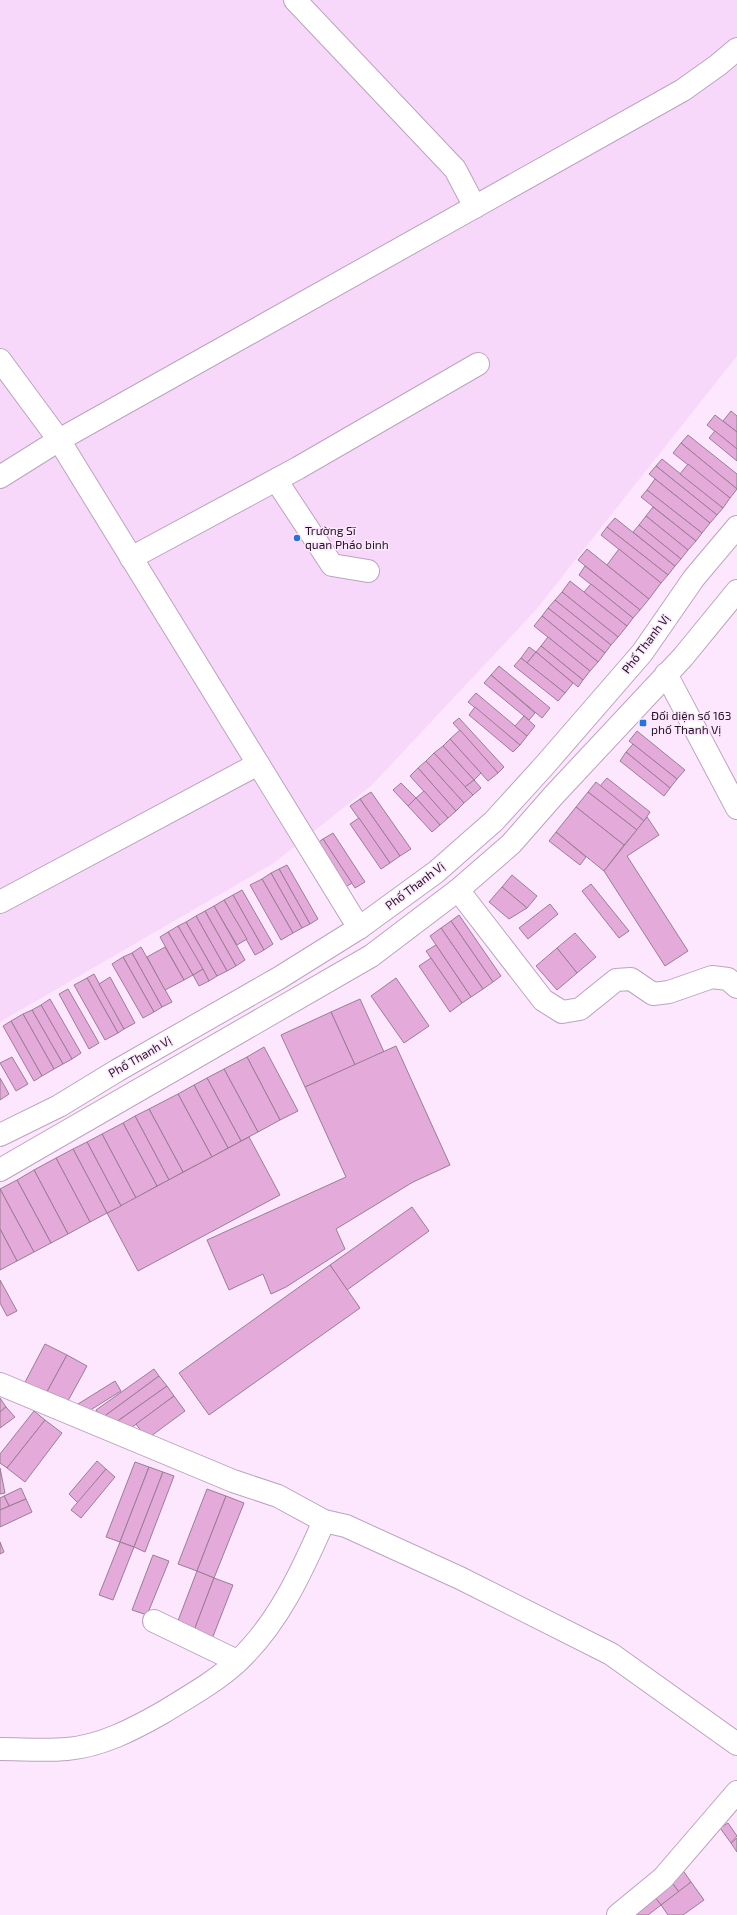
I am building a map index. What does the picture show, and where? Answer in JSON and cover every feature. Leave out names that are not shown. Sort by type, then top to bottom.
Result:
[{"type":"street","points":[[295,0],[455,169],[475,207]]},
{"type":"street","points":[[0,477],[58,440],[683,90],[718,66],[737,49]]},
{"type":"street","points":[[0,360],[58,440],[359,928]]},
{"type":"street","points":[[131,558],[276,480],[478,364]]},
{"type":"street","points":[[276,480],[332,565],[368,571]]},
{"type":"street","name":"Phố Thanh Vị","points":[[0,1135],[59,1106],[118,1070],[279,978],[359,928],[436,872],[494,821],[544,766],[642,653],[694,578],[737,527]]},
{"type":"street","points":[[0,1170],[371,956],[458,890],[511,844],[554,795],[666,674],[684,657],[737,590]]},
{"type":"street","points":[[666,674],[737,808]]},
{"type":"street","points":[[0,902],[258,764]]},
{"type":"street","points":[[458,890],[543,1000],[562,1012],[580,1009],[616,980],[631,979],[653,994],[669,992],[712,977],[728,978],[737,987]]},
{"type":"street","points":[[0,1384],[233,1481],[278,1496],[324,1521],[346,1526],[453,1575],[611,1654],[737,1744]]},
{"type":"street","points":[[0,1748],[66,1749],[106,1742],[153,1718],[201,1690],[237,1661],[266,1628],[298,1579],[324,1521]]},
{"type":"street","points":[[154,1621],[237,1661]]},
{"type":"street","points":[[618,1915],[663,1878],[737,1792]]},
{"type":"shaded area","name":"Trường Sĩ quan Pháo binh","points":[[0,0],[737,0],[737,356],[535,611],[372,785],[274,863],[0,1022]]},
{"type":"building","points":[[731,411],[737,416],[737,432],[723,421]]},
{"type":"building","points":[[715,415],[737,432],[737,449],[707,425]]},
{"type":"building","points":[[715,431],[737,449],[737,461],[709,438]]},
{"type":"building","points":[[688,435],[737,474],[737,489],[681,443]]},
{"type":"building","points":[[681,443],[737,489],[730,498],[673,453]]},
{"type":"building","points":[[662,459],[723,508],[717,515],[656,466]]},
{"type":"building","points":[[688,464],[730,498],[723,508],[680,474]]},
{"type":"building","points":[[656,466],[717,515],[710,523],[649,474]]},
{"type":"building","points":[[655,479],[710,523],[702,533],[647,490]]},
{"type":"building","points":[[647,490],[702,533],[696,541],[641,497]]},
{"type":"building","points":[[653,507],[696,541],[688,550],[646,516]]},
{"type":"building","points":[[646,516],[688,550],[681,559],[639,525]]},
{"type":"building","points":[[615,518],[675,566],[668,575],[607,527]]},
{"type":"building","points":[[639,525],[681,559],[675,566],[633,532]]},
{"type":"building","points":[[607,527],[668,575],[661,583],[601,535]]},
{"type":"building","points":[[587,549],[649,599],[640,610],[578,560]]},
{"type":"building","points":[[619,549],[661,583],[649,599],[607,565]]},
{"type":"building","points":[[585,566],[640,610],[633,618],[579,575]]},
{"type":"building","points":[[570,581],[627,626],[618,637],[562,592]]},
{"type":"building","points":[[591,584],[633,618],[627,626],[584,592]]},
{"type":"building","points":[[562,592],[618,637],[611,645],[555,600]]},
{"type":"building","points":[[555,600],[611,645],[605,653],[548,608]]},
{"type":"building","points":[[548,608],[605,653],[598,662],[542,616]]},
{"type":"building","points":[[542,616],[598,662],[590,671],[534,626]]},
{"type":"building","points":[[548,637],[590,671],[583,680],[541,646]]},
{"type":"building","points":[[541,646],[583,680],[578,687],[536,652]]},
{"type":"building","points":[[529,647],[536,652],[527,663],[521,658]]},
{"type":"building","points":[[536,652],[573,683],[565,693],[527,663]]},
{"type":"building","points":[[521,658],[565,693],[558,701],[514,666]]},
{"type":"building","points":[[499,666],[550,708],[542,718],[491,675]]},
{"type":"building","points":[[491,675],[535,713],[529,720],[484,683]]},
{"type":"building","points":[[476,693],[527,736],[520,745],[468,702]]},
{"type":"building","points":[[475,707],[520,745],[513,752],[469,715]]},
{"type":"building","points":[[524,716],[535,726],[527,736],[515,726]]},
{"type":"building","points":[[459,718],[504,767],[498,773],[453,723]]},
{"type":"building","points":[[460,730],[498,773],[488,781],[450,739]]},
{"type":"building","points":[[637,731],[685,770],[677,779],[629,741]]},
{"type":"building","points":[[450,739],[481,773],[474,780],[443,746]]},
{"type":"building","points":[[633,744],[677,779],[670,788],[626,752]]},
{"type":"building","points":[[443,746],[474,780],[465,787],[434,753]]},
{"type":"building","points":[[626,752],[670,788],[664,796],[620,761]]},
{"type":"building","points":[[434,753],[473,795],[464,803],[426,761]]},
{"type":"building","points":[[426,761],[464,803],[456,811],[418,768]]},
{"type":"building","points":[[418,768],[456,811],[448,818],[410,776]]},
{"type":"building","points":[[607,778],[650,812],[644,821],[600,786]]},
{"type":"building","points":[[474,780],[481,788],[473,795],[465,787]]},
{"type":"building","points":[[596,782],[644,821],[637,830],[588,792]]},
{"type":"building","points":[[401,783],[416,798],[408,806],[393,790]]},
{"type":"building","points":[[424,791],[448,818],[440,825],[416,798]]},
{"type":"building","points":[[371,792],[411,849],[400,856],[360,799]]},
{"type":"building","points":[[588,792],[637,830],[624,845],[576,807]]},
{"type":"building","points":[[416,798],[440,825],[432,832],[408,806]]},
{"type":"building","points":[[360,799],[400,856],[390,863],[350,806]]},
{"type":"building","points":[[576,807],[624,845],[604,871],[556,832]]},
{"type":"building","points":[[647,817],[659,835],[627,856],[688,951],[665,966],[604,871]]},
{"type":"building","points":[[359,818],[390,863],[381,869],[350,824]]},
{"type":"building","points":[[556,832],[586,857],[580,865],[549,841]]},
{"type":"building","points":[[333,833],[365,882],[355,888],[323,839]]},
{"type":"building","points":[[323,839],[352,883],[342,889],[313,846]]},
{"type":"building","points":[[287,865],[318,919],[310,924],[279,869]]},
{"type":"building","points":[[279,869],[310,924],[302,928],[271,873]]},
{"type":"building","points":[[271,873],[302,928],[293,933],[262,879]]},
{"type":"building","points":[[512,875],[537,896],[527,908],[502,887]]},
{"type":"building","points":[[262,879],[293,933],[281,940],[250,885]]},
{"type":"building","points":[[591,884],[629,931],[619,938],[582,891]]},
{"type":"building","points":[[502,887],[527,908],[509,919],[489,902]]},
{"type":"building","points":[[242,890],[273,944],[264,950],[233,895]]},
{"type":"building","points":[[233,895],[264,950],[255,955],[224,900]]},
{"type":"building","points":[[224,900],[247,939],[237,945],[214,906]]},
{"type":"building","points":[[550,904],[558,914],[528,939],[519,928]]},
{"type":"building","points":[[214,906],[245,960],[236,966],[205,911]]},
{"type":"building","points":[[205,911],[236,966],[227,971],[196,916]]},
{"type":"building","points":[[459,915],[501,976],[493,982],[451,921]]},
{"type":"building","points":[[196,916],[227,971],[217,976],[186,922]]},
{"type":"building","points":[[451,921],[493,982],[483,989],[441,928]]},
{"type":"building","points":[[186,922],[217,976],[209,981],[178,926]]},
{"type":"building","points":[[178,926],[203,969],[193,975],[168,932]]},
{"type":"building","points":[[441,928],[483,989],[471,997],[430,936]]},
{"type":"building","points":[[168,932],[193,975],[184,980],[160,937]]},
{"type":"building","points":[[575,933],[596,957],[577,973],[557,948]]},
{"type":"building","points":[[436,945],[471,997],[462,1003],[426,951]]},
{"type":"building","points":[[141,947],[172,1002],[162,1007],[132,953]]},
{"type":"building","points":[[165,947],[184,980],[165,990],[147,957]]},
{"type":"building","points":[[557,948],[577,973],[557,990],[536,966]]},
{"type":"building","points":[[132,953],[162,1007],[154,1012],[123,957]]},
{"type":"building","points":[[123,957],[154,1012],[143,1018],[112,964]]},
{"type":"building","points":[[431,958],[462,1003],[450,1012],[419,966]]},
{"type":"building","points":[[203,969],[209,981],[199,986],[193,975]]},
{"type":"building","points":[[94,974],[124,1029],[118,1033],[87,978]]},
{"type":"building","points":[[110,977],[135,1023],[124,1029],[99,984]]},
{"type":"building","points":[[87,978],[118,1033],[105,1040],[74,985]]},
{"type":"building","points":[[396,978],[429,1026],[404,1043],[371,996]]},
{"type":"building","points":[[68,989],[99,1043],[89,1049],[59,994]]},
{"type":"building","points":[[50,999],[81,1053],[72,1059],[41,1005]]},
{"type":"building","points":[[360,999],[384,1052],[355,1065],[331,1012]]},
{"type":"building","points":[[41,1005],[72,1059],[63,1064],[32,1010]]},
{"type":"building","points":[[32,1010],[63,1064],[54,1069],[23,1014]]},
{"type":"building","points":[[331,1012],[355,1065],[305,1087],[281,1035]]},
{"type":"building","points":[[23,1014],[54,1069],[42,1076],[11,1021]]},
{"type":"building","points":[[11,1021],[42,1076],[34,1081],[3,1026]]},
{"type":"building","points":[[396,1046],[450,1165],[413,1182],[336,1229],[345,1249],[286,1287],[271,1294],[263,1274],[229,1290],[207,1240],[346,1177],[305,1087]]},
{"type":"building","points":[[264,1047],[298,1111],[280,1120],[247,1057]]},
{"type":"building","points":[[12,1057],[28,1084],[16,1091],[0,1063]]},
{"type":"building","points":[[247,1057],[280,1120],[258,1132],[224,1069]]},
{"type":"building","points":[[224,1069],[258,1132],[241,1141],[207,1078]]},
{"type":"building","points":[[0,1078],[9,1094],[0,1100]]},
{"type":"building","points":[[207,1078],[241,1141],[228,1148],[194,1085]]},
{"type":"building","points":[[194,1085],[228,1148],[212,1157],[178,1094]]},
{"type":"building","points":[[178,1094],[212,1157],[183,1172],[149,1109]]},
{"type":"building","points":[[149,1109],[183,1172],[169,1180],[135,1116]]},
{"type":"building","points":[[135,1116],[169,1180],[157,1186],[123,1123]]},
{"type":"building","points":[[123,1123],[157,1186],[136,1198],[102,1134]]},
{"type":"building","points":[[102,1134],[136,1198],[121,1206],[87,1142]]},
{"type":"building","points":[[249,1137],[280,1195],[138,1271],[107,1213]]},
{"type":"building","points":[[87,1142],[121,1206],[107,1213],[73,1149]]},
{"type":"building","points":[[73,1149],[107,1213],[90,1222],[56,1158]]},
{"type":"building","points":[[56,1158],[90,1222],[68,1234],[34,1170]]},
{"type":"building","points":[[34,1170],[68,1234],[51,1243],[17,1180]]},
{"type":"building","points":[[17,1180],[51,1243],[34,1252],[0,1189]]},
{"type":"building","points":[[0,1189],[34,1252],[17,1261],[0,1229]]},
{"type":"building","points":[[412,1207],[429,1231],[347,1290],[330,1265]]},
{"type":"building","points":[[0,1229],[17,1261],[0,1270]]},
{"type":"building","points":[[330,1265],[360,1308],[209,1415],[179,1373]]},
{"type":"building","points":[[0,1280],[17,1311],[7,1316],[0,1303]]},
{"type":"building","points":[[45,1344],[67,1355],[43,1399],[22,1388]]},
{"type":"building","points":[[67,1355],[87,1366],[63,1410],[43,1399]]},
{"type":"building","points":[[154,1369],[159,1376],[102,1418],[96,1410]]},
{"type":"building","points":[[159,1376],[167,1386],[109,1427],[102,1418]]},
{"type":"building","points":[[115,1381],[121,1391],[84,1414],[78,1404]]},
{"type":"building","points":[[167,1386],[174,1396],[123,1434],[115,1423]]},
{"type":"building","points":[[174,1396],[185,1411],[147,1439],[136,1424]]},
{"type":"building","points":[[0,1398],[6,1407],[0,1412]]},
{"type":"building","points":[[6,1407],[15,1417],[0,1428],[0,1412]]},
{"type":"building","points":[[34,1411],[45,1420],[7,1468],[0,1463],[0,1454]]},
{"type":"building","points":[[45,1420],[62,1433],[25,1482],[7,1468]]},
{"type":"building","points":[[97,1461],[106,1469],[78,1503],[69,1494]]},
{"type":"building","points":[[135,1462],[149,1467],[120,1542],[106,1537]]},
{"type":"building","points":[[149,1467],[163,1472],[134,1547],[120,1542]]},
{"type":"building","points":[[0,1468],[5,1493],[0,1494]]},
{"type":"building","points":[[106,1469],[115,1477],[81,1518],[71,1510]]},
{"type":"building","points":[[163,1472],[174,1476],[145,1552],[134,1547]]},
{"type":"building","points":[[21,1488],[26,1499],[9,1506],[4,1496]]},
{"type":"building","points":[[207,1489],[226,1496],[197,1571],[178,1564]]},
{"type":"building","points":[[4,1496],[9,1506],[0,1510],[0,1498]]},
{"type":"building","points":[[226,1496],[244,1503],[214,1578],[197,1571]]},
{"type":"building","points":[[26,1499],[32,1512],[0,1527],[0,1510]]},
{"type":"building","points":[[0,1542],[4,1552],[0,1554]]},
{"type":"building","points":[[120,1542],[134,1547],[113,1600],[99,1595]]},
{"type":"building","points":[[153,1555],[169,1561],[147,1615],[132,1610]]},
{"type":"building","points":[[197,1571],[214,1578],[193,1633],[176,1626]]},
{"type":"building","points":[[214,1578],[233,1585],[212,1639],[193,1633]]},
{"type":"building","points":[[728,1823],[737,1836],[731,1843],[720,1828]]},
{"type":"building","points":[[737,1838],[737,1852],[731,1843]]},
{"type":"building","points":[[682,1869],[691,1882],[679,1892],[669,1879]]},
{"type":"building","points":[[669,1879],[679,1892],[661,1905],[651,1892]]},
{"type":"building","points":[[691,1882],[704,1900],[683,1915],[668,1915],[661,1905]]},
{"type":"building","points":[[651,1892],[661,1905],[648,1915],[636,1915],[630,1907]]},
{"type":"place","name":"Trường Sĩ quan Pháo binh","points":[[297,538]]},
{"type":"place","name":"Đối diện số 163 phố Thanh Vị","points":[[643,723]]}]
